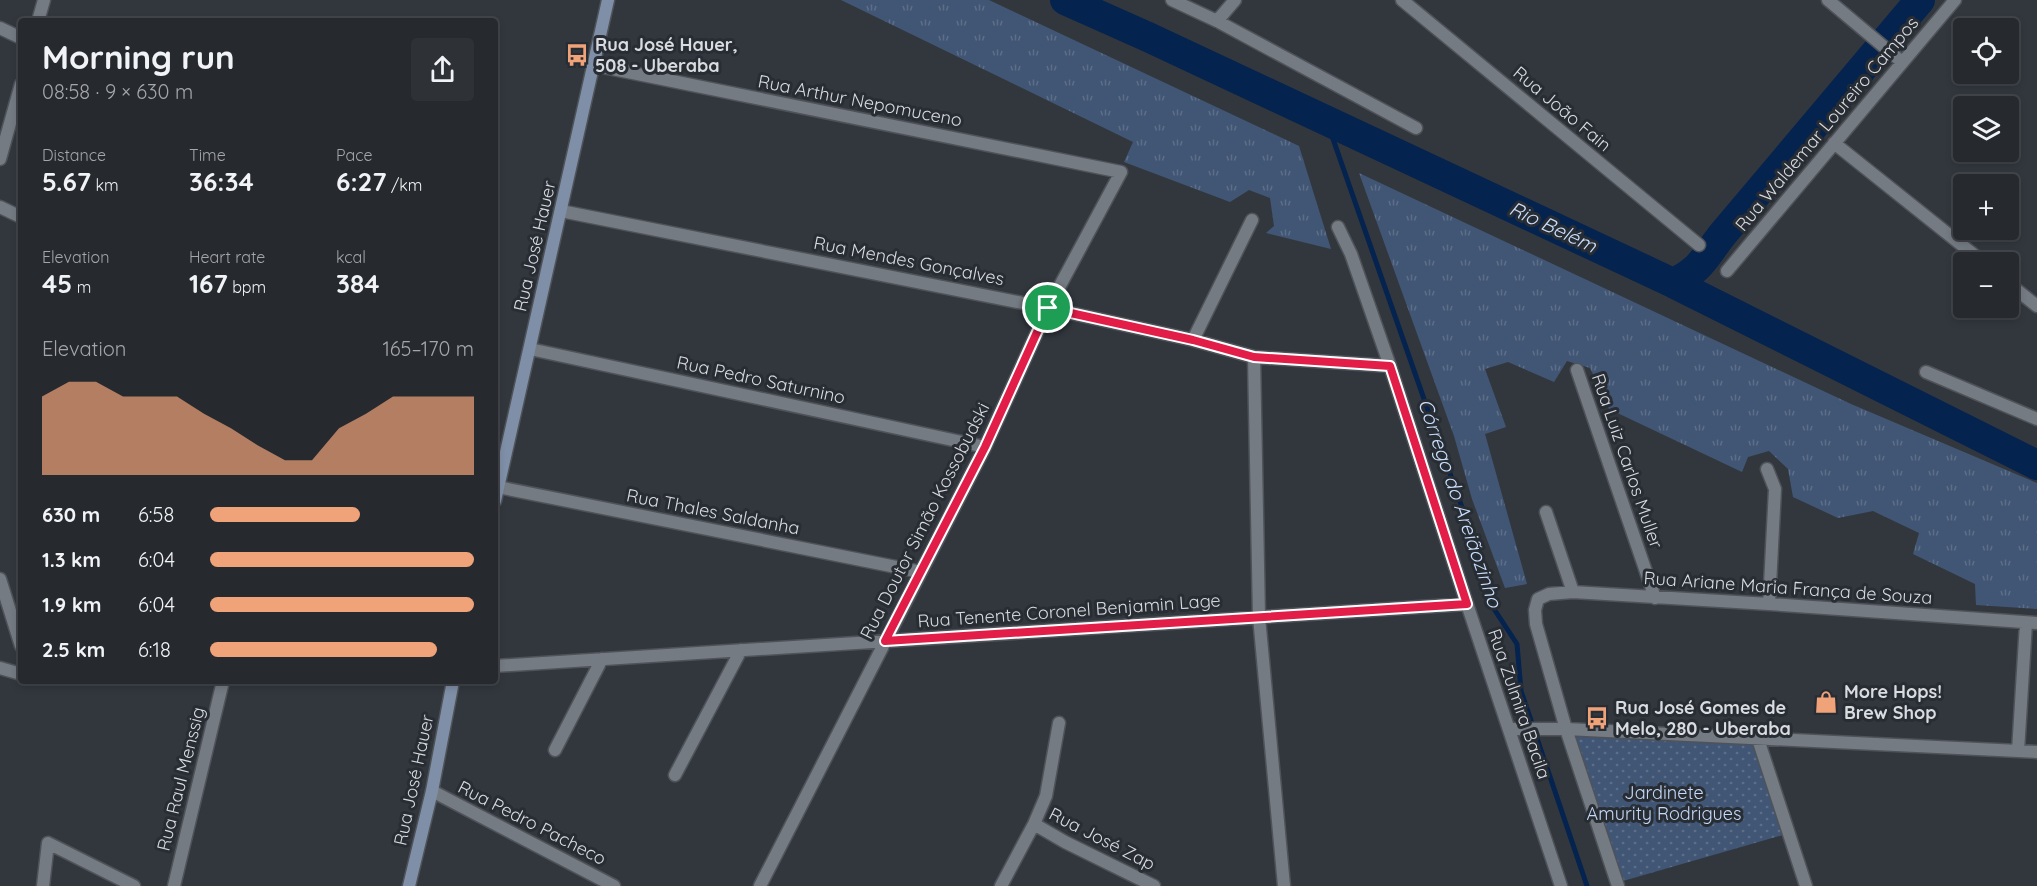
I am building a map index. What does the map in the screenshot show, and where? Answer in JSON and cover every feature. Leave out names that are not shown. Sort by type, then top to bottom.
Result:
[{"type":"main road","name":"Rua José Hauer","points":[[498,487],[608,0]]},
{"type":"main road","name":"Rua José Hauer","points":[[409,886],[432,791],[452,684]]},
{"type":"street","points":[[39,18],[44,0]]},
{"type":"street","points":[[1172,0],[1217,21],[1416,128]]},
{"type":"street","points":[[1217,21],[1235,0]]},
{"type":"street","name":"Rua João Fain","points":[[1402,0],[1699,245]]},
{"type":"street","points":[[1828,0],[1902,62]]},
{"type":"street","name":"Rua Waldemar Loureiro Campos","points":[[1727,271],[1955,0]]},
{"type":"street","points":[[0,28],[18,37]]},
{"type":"street","name":"Rua Arthur Nepomuceno","points":[[593,65],[1121,172]]},
{"type":"street","points":[[0,159],[18,95]]},
{"type":"street","points":[[1834,144],[1970,252]]},
{"type":"street","name":"Rua Doutor Simão Kossobudski","points":[[760,886],[985,447],[1048,308],[1121,172]]},
{"type":"street","points":[[0,207],[18,215]]},
{"type":"street","name":"Rua Mendes Gonçalves","points":[[561,211],[1048,308],[1193,340],[1254,357],[1390,366]]},
{"type":"street","points":[[1193,340],[1252,220]]},
{"type":"street","name":"Rua Zulmira Bacila","points":[[1338,228],[1351,254],[1390,366],[1561,886]]},
{"type":"street","points":[[2019,292],[2037,306]]},
{"type":"street","name":"Rua Pedro Saturnino","points":[[530,349],[985,447]]},
{"type":"street","points":[[1254,357],[1259,617],[1284,886]]},
{"type":"street","name":"Rua Luiz Carlos Muller","points":[[1577,370],[1654,598]]},
{"type":"street","points":[[1926,372],[2037,419]]},
{"type":"street","points":[[1767,469],[1775,489],[1769,604]]},
{"type":"street","name":"Rua Thales Saldanha","points":[[498,487],[921,572]]},
{"type":"street","points":[[1546,512],[1573,592]]},
{"type":"street","points":[[0,579],[18,636]]},
{"type":"street","name":"Rua Ariane Maria França de Souza","points":[[1538,599],[1549,594],[1573,592],[2032,623]]},
{"type":"street","name":"Rua Zulmira Bacila","points":[[1538,599],[1535,610],[1536,624],[1566,729],[1618,886]]},
{"type":"street","name":"Rua Tenente Coronel Benjamin Lage","points":[[498,666],[1467,604]]},
{"type":"street","points":[[2018,751],[2032,623]]},
{"type":"street","points":[[675,775],[741,650]]},
{"type":"street","points":[[555,750],[602,659]]},
{"type":"street","points":[[0,668],[18,673]]},
{"type":"street","name":"Rua Raul Menssig","points":[[174,886],[222,684]]},
{"type":"street","points":[[1001,886],[1046,796],[1059,723]]},
{"type":"street","points":[[1509,729],[1566,729],[2037,752]]},
{"type":"street","points":[[1758,739],[1806,886]]},
{"type":"street","name":"Rua Pedro Pacheco","points":[[432,791],[614,886]]},
{"type":"street","name":"Rua José Zap","points":[[1034,824],[1154,886]]},
{"type":"street","points":[[44,886],[48,843],[134,886]]},
{"type":"green space","points":[[841,0],[989,0],[1299,146],[1331,249],[1266,233],[1274,226],[1270,198],[1249,190],[1230,202],[1124,162],[1133,142]]},
{"type":"green space","points":[[1359,173],[1851,404],[2037,483],[2037,609],[1976,605],[1975,584],[1913,554],[1919,533],[1873,511],[1838,518],[1793,497],[1788,469],[1769,451],[1748,457],[1742,472],[1609,409],[1590,368],[1567,361],[1554,382],[1508,362],[1485,369],[1506,427],[1485,434],[1527,584],[1505,588],[1472,499],[1454,436]]},
{"type":"green space","name":"Jardinete Amurity Rodrigues","points":[[1574,734],[1753,743],[1783,835],[1623,881]]},
{"type":"waterway","name":"Rio Belém","points":[[1065,0],[1673,283],[2037,465]]},
{"type":"waterway","points":[[1673,283],[1690,274],[1701,263],[1920,0]]},
{"type":"waterway","name":"Córrego do Areiãozinho","points":[[1326,119],[1473,539],[1494,609],[1517,644],[1521,691],[1587,886]]},
{"type":"place","name":"Rua José Hauer, 508 - Uberaba","points":[[577,55]]},
{"type":"place","name":"More Hops! Brew Shop","points":[[1826,702]]},
{"type":"place","name":"Rua José Gomes de Melo, 280 - Uberaba","points":[[1597,718]]},
{"type":"route","points":[[1048,308],[1193,340],[1254,357],[1390,366],[1467,604],[885,641],[985,447],[1048,308]]}]
